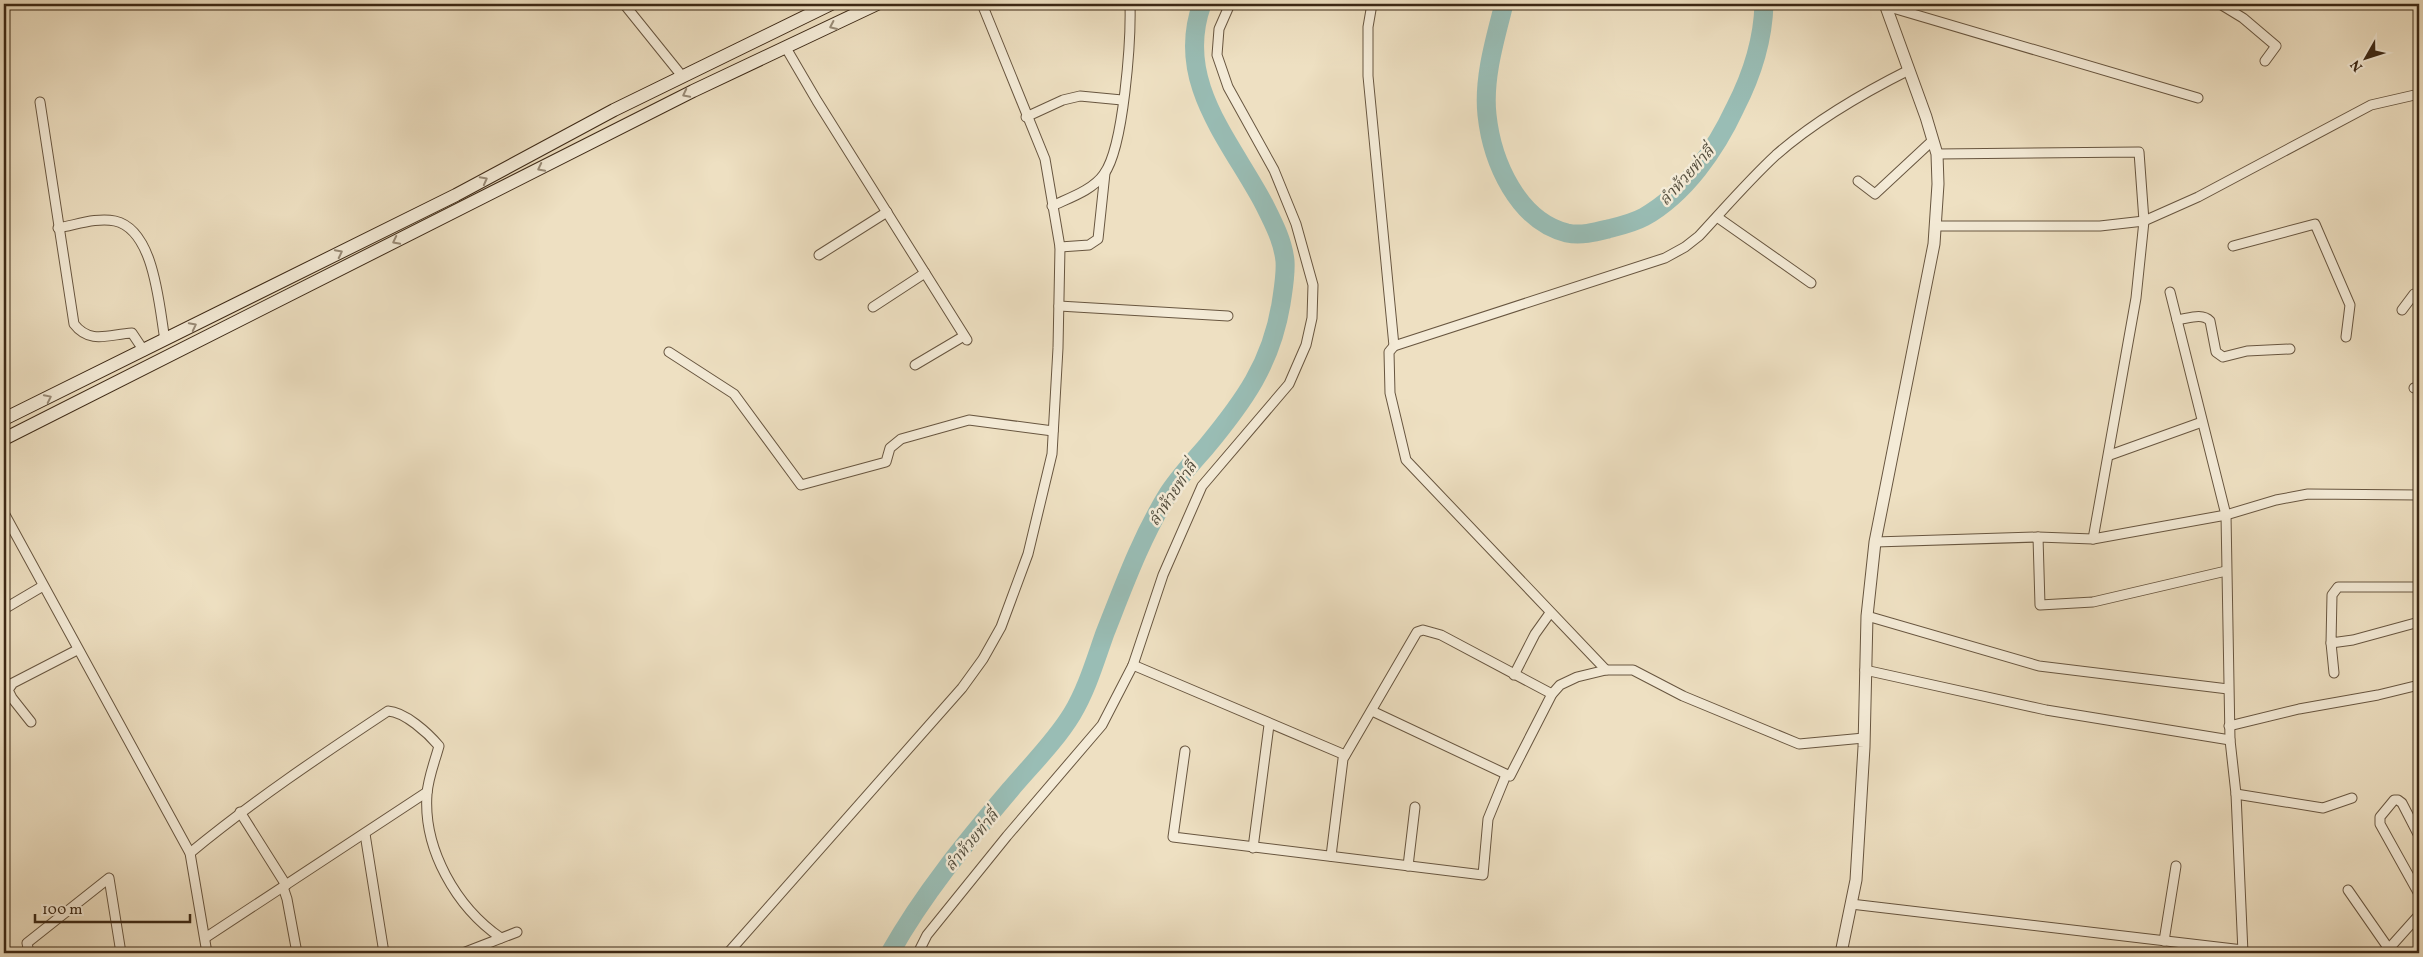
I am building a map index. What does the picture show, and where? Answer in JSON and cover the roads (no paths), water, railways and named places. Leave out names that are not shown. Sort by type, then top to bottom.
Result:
[{"type":"main road","points":[[4,419],[456,195],[682,76],[831,4]]},
{"type":"main road","points":[[4,440],[693,91],[877,4]]},
{"type":"street","points":[[624,4],[682,76]]},
{"type":"street","points":[[728,953],[962,688],[983,659],[1004,618],[1028,554],[1052,454],[1060,247],[1045,159],[1026,117],[982,4]]},
{"type":"street","points":[[1060,247],[1089,245],[1098,239],[1105,174],[1116,144],[1131,42],[1130,4]]},
{"type":"street","points":[[918,953],[927,935],[1007,836],[1102,724],[1133,665],[1163,575],[1202,486],[1290,384],[1306,345],[1312,318],[1313,285],[1296,224],[1274,170],[1228,87],[1217,54],[1218,29],[1230,4]]},
{"type":"street","points":[[1372,4],[1368,27],[1368,76],[1394,346]]},
{"type":"street","points":[[2220,4],[2243,18],[2276,46],[2265,61]]},
{"type":"street","points":[[1841,953],[1856,880],[1864,738],[1868,616],[1875,542],[1934,244],[1935,226],[1937,154],[1926,117],[1885,5]]},
{"type":"street","points":[[1885,5],[2198,98]]},
{"type":"street","points":[[786,48],[966,338],[915,365]]},
{"type":"street","points":[[1606,670],[1406,460],[1390,393],[1390,352],[1394,346],[1665,258],[1685,247],[1717,217],[1775,156],[1801,135],[1826,116],[1909,70]]},
{"type":"street","points":[[1935,226],[2100,226],[2144,222],[2198,198],[2371,105],[2419,94]]},
{"type":"street","points":[[1026,117],[1064,100],[1080,96],[1122,100]]},
{"type":"street","points":[[40,102],[74,324],[82,334],[100,338],[132,333],[144,351]]},
{"type":"street","points":[[1858,180],[1875,194],[1932,141]]},
{"type":"street","points":[[1937,154],[2139,152],[2144,222],[2136,298],[2094,539]]},
{"type":"street","points":[[1052,206],[1094,184],[1105,174]]},
{"type":"street","points":[[819,256],[887,212]]},
{"type":"street","points":[[1717,217],[1811,283]]},
{"type":"street","points":[[58,228],[100,220],[116,221],[138,236],[147,252],[165,340]]},
{"type":"street","points":[[2234,246],[2315,224],[2350,305],[2346,337]]},
{"type":"street","points":[[873,307],[925,273]]},
{"type":"street","points":[[1851,904],[2243,952],[2236,794],[2229,726],[2226,514],[2170,292]]},
{"type":"street","points":[[2402,310],[2414,294],[2419,292]]},
{"type":"street","points":[[1059,306],[1228,316]]},
{"type":"street","points":[[2177,320],[2206,317],[2210,321],[2216,352],[2222,357],[2247,351],[2290,349]]},
{"type":"street","points":[[669,352],[734,394],[801,485],[886,462],[890,448],[902,439],[969,420],[1053,430]]},
{"type":"street","points":[[2110,455],[2202,422]]},
{"type":"street","points":[[1875,542],[2038,536],[2094,539],[2226,514],[2276,500],[2308,494],[2419,495]]},
{"type":"street","points":[[4,513],[77,650],[190,853],[207,953]]},
{"type":"street","points":[[2038,536],[2040,605],[2093,602],[2226,571]]},
{"type":"street","points":[[4,609],[43,586]]},
{"type":"street","points":[[2334,673],[2332,595],[2338,587],[2419,587]]},
{"type":"street","points":[[1514,675],[1535,634],[1550,613]]},
{"type":"street","points":[[1868,616],[2039,666],[2228,689]]},
{"type":"street","points":[[2332,643],[2353,640],[2419,622]]},
{"type":"street","points":[[1331,856],[1344,755],[1372,711],[1417,632],[1423,630],[1441,635],[1552,694]]},
{"type":"street","points":[[31,722],[8,690],[13,684],[77,650]]},
{"type":"street","points":[[1133,665],[1269,725],[1344,755]]},
{"type":"street","points":[[1372,711],[1510,776],[1552,694],[1560,685],[1606,670],[1633,670],[1692,700],[1799,744],[1864,738]]},
{"type":"street","points":[[1865,670],[2046,710],[2230,740]]},
{"type":"street","points":[[2229,726],[2299,709],[2378,696],[2419,685]]},
{"type":"street","points":[[190,853],[240,812],[388,711],[396,712],[432,737],[438,746],[426,792],[427,819],[438,861],[460,897],[501,938]]},
{"type":"street","points":[[1253,848],[1269,725]]},
{"type":"street","points":[[1185,751],[1173,837],[1483,875],[1488,819],[1506,775]]},
{"type":"street","points":[[205,938],[426,792]]},
{"type":"street","points":[[2236,794],[2323,808],[2352,798]]},
{"type":"street","points":[[2419,836],[2402,803],[2394,800],[2380,817],[2380,824],[2419,894]]},
{"type":"street","points":[[1408,866],[1415,807]]},
{"type":"street","points":[[240,812],[284,886],[297,953]]},
{"type":"street","points":[[365,834],[384,953]]},
{"type":"street","points":[[2164,941],[2176,866]]},
{"type":"street","points":[[29,953],[27,943],[108,878],[121,953]]},
{"type":"street","points":[[2348,890],[2387,951],[2418,920]]},
{"type":"street","points":[[463,953],[517,932]]},
{"type":"waterway","name":"ลำห้วยท่าลี่","points":[[890,953],[916,910],[961,849],[1050,744],[1072,714],[1086,685],[1134,562],[1158,511],[1177,482],[1220,430],[1244,397],[1254,381],[1270,345],[1281,304],[1285,277],[1284,254],[1277,232],[1267,211],[1222,133],[1200,84],[1195,59],[1195,32],[1202,4]]},
{"type":"waterway","name":"ลำห้วยท่าลี่","points":[[1504,4],[1488,73],[1486,101],[1490,133],[1495,152],[1510,187],[1521,203],[1550,226],[1567,233],[1578,234],[1617,227],[1644,217],[1673,196],[1698,169],[1719,139],[1747,83],[1759,44],[1764,4]]}]
